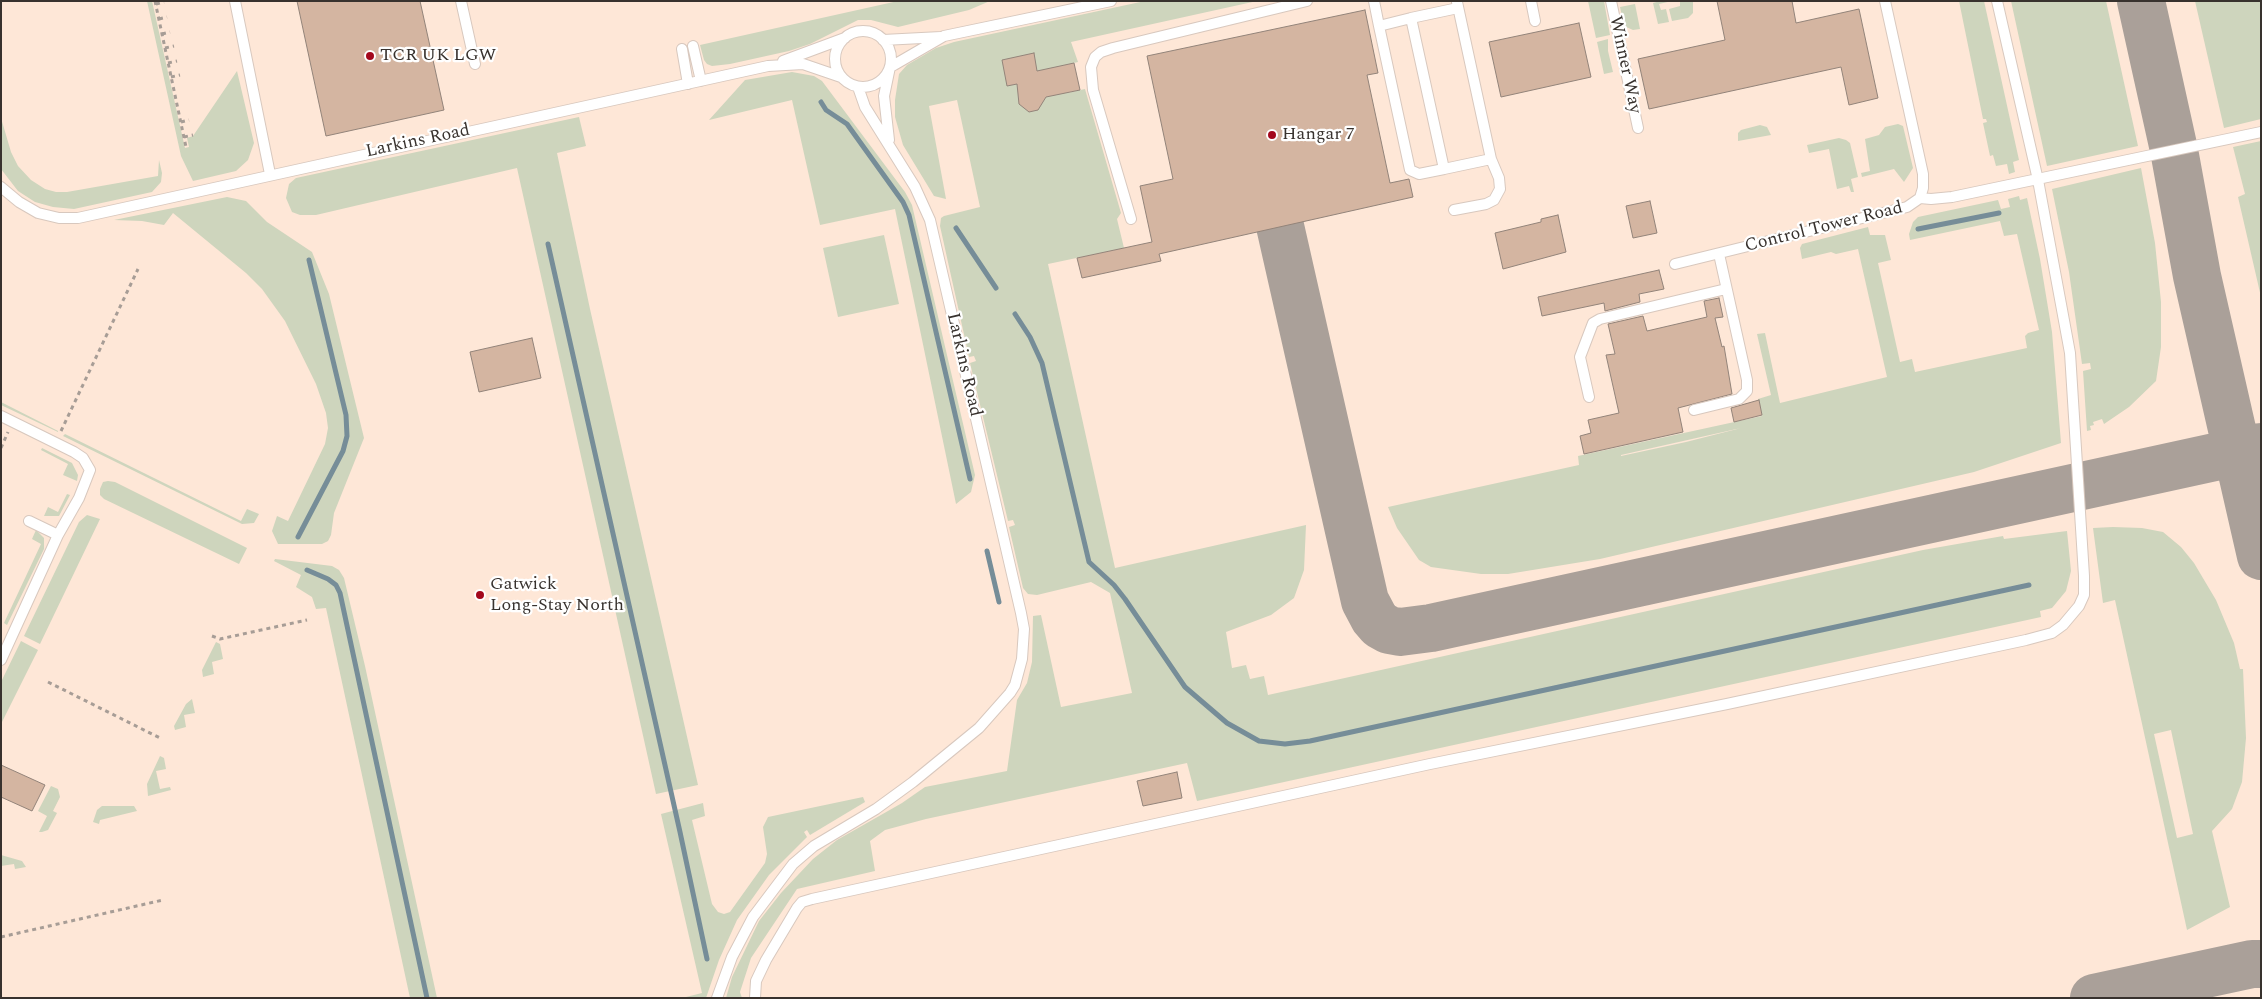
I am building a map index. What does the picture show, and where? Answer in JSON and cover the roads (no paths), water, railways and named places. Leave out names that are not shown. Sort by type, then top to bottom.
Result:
[{"type":"lane","points":[[235,1],[270,174]]},
{"type":"lane","points":[[461,1],[475,64]]},
{"type":"lane","points":[[883,40],[944,36],[1112,1]]},
{"type":"lane","points":[[1131,219],[1092,90],[1091,67],[1095,57],[1113,48],[1307,1]]},
{"type":"lane","points":[[1374,1],[1410,170],[1419,174],[1490,159]]},
{"type":"lane","points":[[1531,1],[1535,21]]},
{"type":"lane","name":"Winner Way","points":[[1611,1],[1638,128]]},
{"type":"lane","name":"Control Tower Road","points":[[1675,264],[1906,208],[1920,198],[1923,188],[1922,174],[1885,1]]},
{"type":"lane","points":[[755,998],[756,981],[766,960],[797,908],[802,902],[812,899],[1430,764],[1727,704],[2052,633],[2071,618],[2084,594],[2084,576],[2070,353],[2038,180],[1997,1]]},
{"type":"lane","points":[[1379,26],[1458,4],[1490,159],[1499,178],[1498,195],[1486,204],[1454,210]]},
{"type":"lane","points":[[1411,18],[1444,169]]},
{"type":"lane","points":[[768,66],[860,31],[869,32],[883,40],[889,49],[891,58],[884,96],[890,146]]},
{"type":"lane","points":[[845,38],[839,45],[835,61],[842,77],[858,87],[874,85],[881,81],[890,67],[944,36]]},
{"type":"lane","points":[[693,46],[700,82]]},
{"type":"lane","points":[[682,49],[688,84]]},
{"type":"lane","name":"Larkins Road","points":[[1,186],[11,196],[31,209],[54,217],[68,218],[161,200],[270,174],[768,66],[803,64],[842,77]]},
{"type":"lane","name":"Larkins Road","points":[[717,998],[732,957],[753,917],[793,864],[814,846],[876,809],[913,782],[979,728],[1015,685],[1022,659],[1024,629],[1021,613],[930,220],[915,187],[865,107],[858,87]]},
{"type":"lane","points":[[1920,198],[1952,197],[2261,132]]},
{"type":"lane","points":[[1694,410],[1739,400],[1746,391],[1747,380],[1719,254]]},
{"type":"lane","points":[[1589,397],[1580,357],[1594,323],[1726,289]]},
{"type":"lane","points":[[1,416],[79,455],[90,470],[79,498],[58,536],[1,660]]},
{"type":"lane","points":[[29,521],[58,536]]},
{"type":"waterway","points":[[821,102],[826,110],[847,124],[903,202],[909,215],[970,479]]},
{"type":"waterway","points":[[1918,229],[1999,213]]},
{"type":"waterway","points":[[956,228],[996,288]]},
{"type":"waterway","points":[[548,244],[707,959]]},
{"type":"waterway","points":[[298,537],[343,451],[347,436],[346,415],[309,260]]},
{"type":"waterway","points":[[1015,314],[1030,337],[1042,363],[1089,562],[1114,585],[1125,599],[1185,687],[1227,723],[1259,741],[1285,744],[1310,741],[2029,585]]},
{"type":"waterway","points":[[987,551],[999,602]]},
{"type":"waterway","points":[[307,570],[328,579],[336,585],[340,593],[427,998]]},
{"type":"place","name":"TCR UK LGW","points":[[370,56]]},
{"type":"place","name":"Hangar 7","points":[[1272,135]]},
{"type":"place","name":"Gatwick Long-Stay North","points":[[480,595]]}]
